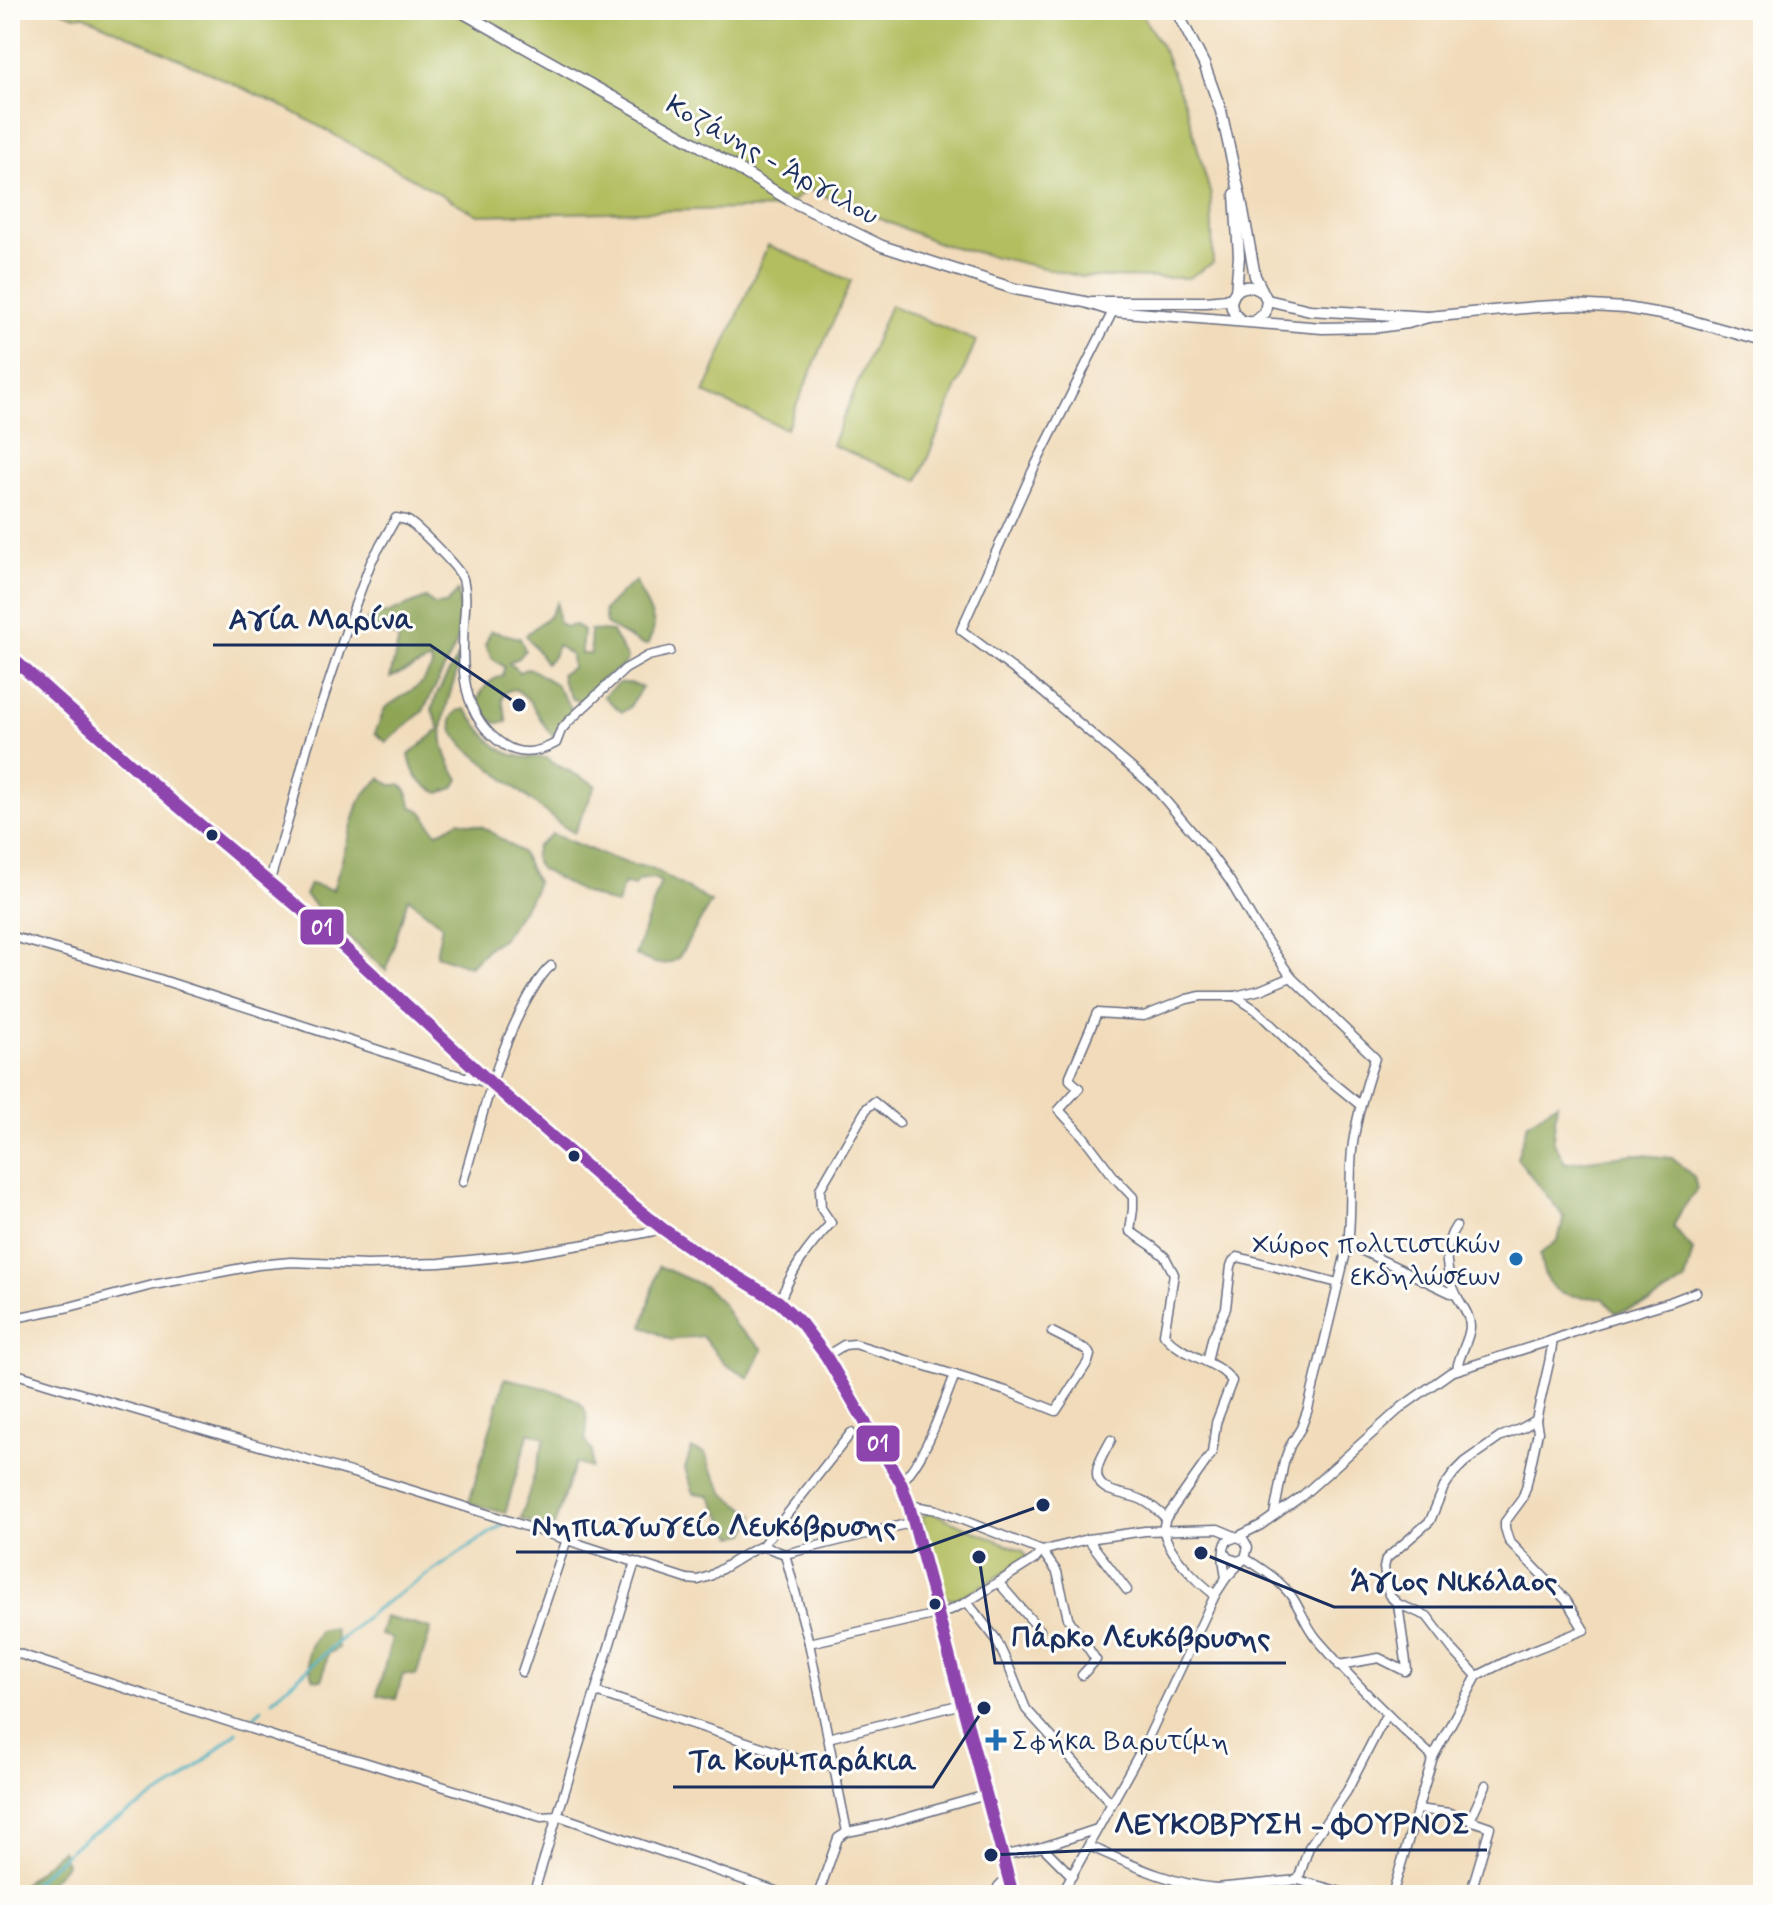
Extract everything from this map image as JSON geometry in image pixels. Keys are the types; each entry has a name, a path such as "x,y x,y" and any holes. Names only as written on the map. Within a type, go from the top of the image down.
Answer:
{"main road":[{"path":"10,656 173,802 340,942 492,1084 605,1183 693,1250 779,1302 801,1323 826,1356 901,1483 1013,1895"}],"street":[{"name":"Κοζάνης - Άργιλου","path":"458,10 700,146 791,201 882,246 1015,289 1085,302 1113,311 1280,326 1360,328 1408,323 1428,317"},
{"path":"1176,10 1212,85 1227,136 1255,276 1267,307 1260,319 1254,322"},
{"path":"1236,180 1239,256 1231,305 1233,313 1242,321"},
{"name":"Κοζάνης - Άργιλου","path":"1085,302 1206,302 1226,300 1249,286 1264,295 1310,310 1428,317 1536,307 1598,306 1656,312 1763,341"},
{"path":"1113,311 1033,470 961,630 1032,683 1154,787 1230,881 1291,977 1375,1058 1360,1105 1352,1148 1348,1244 1308,1409 1284,1462 1274,1515"},
{"path":"269,883 307,748 351,616 371,562 396,518 408,521 456,566 462,577 465,589 463,670 469,701 487,731 512,750 536,752 556,743 569,721 625,669 648,656 670,651"},
{"path":"10,936 141,973 446,1072 492,1084"},
{"path":"463,1182 506,1041 544,971 551,966"},
{"path":"1215,1595 1196,1581 1172,1549 1163,1529 1166,1518 1212,1453 1216,1423 1232,1381 1207,1362 1174,1345 1164,1334 1174,1274 1165,1257 1130,1231 1133,1197 1059,1110 1079,1088 1070,1076 1097,1013 1144,1016 1201,996 1235,996 1291,977"},
{"path":"1235,996 1256,1010 1322,1074 1360,1105"},
{"path":"779,1302 791,1273 831,1223 821,1208 820,1189 867,1108 874,1102 899,1123"},
{"path":"1456,1226 1446,1255 1450,1279 1467,1312 1470,1326 1458,1357 1457,1369"},
{"path":"10,1319 153,1285 258,1265 291,1262 367,1265 440,1263 535,1252 663,1229"},
{"path":"1348,1244 1457,1296"},
{"path":"1207,1362 1212,1339 1226,1308 1231,1266 1238,1257 1338,1283"},
{"path":"1224,1550 1227,1541 1261,1525 1328,1474 1403,1406 1457,1369 1696,1292"},
{"path":"826,1356 844,1345 855,1344 1026,1398 1056,1411 1090,1355 1087,1350 1052,1332"},
{"path":"1392,1895 1433,1757 1477,1676 1584,1630 1566,1600 1506,1535 1505,1522 1526,1488 1553,1340"},
{"path":"10,1372 368,1477 698,1580 762,1546 851,1433"},
{"path":"901,1483 919,1459 955,1375"},
{"path":"1477,1676 1427,1616 1398,1604 1389,1595 1384,1568 1386,1559 1430,1521 1444,1487 1465,1462 1502,1436 1536,1420"},
{"path":"1111,1440 1096,1472 1102,1485 1149,1503 1166,1518"},
{"path":"909,1505 937,1510 1042,1551 1057,1572 1068,1618 1096,1660 1082,1675"},
{"path":"762,1546 785,1554 914,1522"},
{"path":"1061,1895 1148,1738 1215,1595 1246,1554 1261,1525"},
{"path":"809,1643 937,1614 967,1602 1035,1559 1042,1551 1088,1539 1163,1529 1218,1529 1246,1543 1246,1554 1238,1561 1231,1560 1224,1550"},
{"path":"1225,1533 1226,1578"},
{"path":"522,1672 567,1539"},
{"path":"1088,1539 1127,1590"},
{"path":"785,1554 809,1643 847,1832"},
{"path":"1246,1554 1291,1596 1309,1629 1339,1665 1386,1715 1433,1757"},
{"path":"533,1895 635,1562"},
{"path":"998,1582 1040,1630"},
{"path":"967,1602 996,1639 1026,1709 1112,1804"},
{"path":"1339,1665 1379,1658 1401,1670 1407,1669 1398,1604"},
{"path":"10,1651 285,1740 541,1817 559,1816 787,1895"},
{"path":"596,1692 807,1762 834,1766"},
{"path":"828,1738 962,1704"},
{"path":"1298,1880 1309,1847 1347,1791 1386,1715"},
{"path":"1470,1820 1486,1785"},
{"path":"818,1895 838,1838 847,1832 986,1795"},
{"path":"1417,1809 1450,1813 1490,1827 1470,1895"},
{"path":"1002,1856 1043,1847 1098,1829"},
{"path":"1089,1846 1155,1875 1203,1887 1298,1880 1352,1895"},
{"path":"1043,1847 1072,1876"},
{"path":"998,1895 999,1887 1007,1879"}],"green space":[{"path":"59,10 1139,10 1163,49 1187,110 1211,196 1213,263 1188,278 1082,277 941,244 808,189 784,208 478,215 286,108 83,15 75,16"},
{"path":"768,245 851,281 786,429 704,393"},
{"path":"890,305 976,341 918,481 832,445"},
{"path":"636,581 653,620 653,631 647,645 606,624 604,610"},
{"path":"458,591 460,619 455,647 423,711 386,742 375,733 385,708 421,684 432,667 431,660 390,678 399,638 364,623 375,614 389,613 426,598 434,605 446,604"},
{"path":"557,603 558,622 565,627 575,625 583,631 581,654 591,654 590,630 612,632 627,658 625,664 599,681 582,701 572,699 563,683 561,674 572,668 571,655 557,645 553,657 546,663 526,635 550,615"},
{"path":"491,631 520,638 525,650 509,663 519,672 529,668 555,684 571,708 570,716 553,736 531,704 514,689 505,692 502,700 507,722 496,723 484,714 477,702 481,692 503,675 504,667 492,658 485,645"},
{"path":"458,656 442,734 446,755 459,779 454,788 440,793 418,779 409,755 440,729 432,710 437,694"},
{"path":"619,683 642,687 629,708 622,712 603,696"},
{"path":"465,709 503,751 522,757 548,758 596,785 574,833 464,746 453,732 451,719 457,711"},
{"path":"381,778 406,789 412,807 424,814 438,833 459,821 483,827 521,852 536,882 534,892 503,938 470,966 436,955 442,925 408,898 386,971 305,895 310,884 333,890 359,802"},
{"path":"552,834 611,858 650,867 711,902 679,957 663,964 635,955 661,882 653,878 639,880 635,886 623,884 617,905 582,892 539,868 534,857 537,846"},
{"path":"1557,1103 1553,1140 1565,1163 1634,1154 1672,1158 1694,1177 1697,1189 1673,1227 1693,1250 1685,1281 1650,1303 1616,1313 1603,1298 1568,1295 1546,1279 1540,1254 1558,1240 1564,1217 1517,1158 1527,1124"},
{"path":"659,1266 706,1287 723,1304 735,1325 763,1349 749,1378 725,1364 702,1336 671,1340 643,1326"},
{"path":"505,1378 571,1397 586,1412 585,1441 592,1451 591,1468 575,1463 553,1529 521,1519 545,1438 529,1432 505,1513 469,1503"},
{"path":"691,1449 705,1453 725,1494 755,1515 746,1534 734,1536 709,1495 694,1493 685,1469"},
{"path":"930,1512 1023,1551 1026,1560 966,1594 947,1598 940,1593 922,1517"},
{"path":"385,1617 431,1629 416,1676 403,1674 396,1699 377,1695 392,1638 380,1635"},
{"path":"334,1628 338,1648 328,1654 322,1680 314,1679 307,1659 309,1650 319,1631"},
{"path":"62,1850 66,1864 39,1895 10,1895"}],"waterway":[{"path":"272,1700 373,1611 505,1523"},
{"path":"247,1723 262,1709"},
{"path":"19,1895 83,1839 179,1783 237,1732"}],"transit line":[{"name":"01","path":"10,656 173,802 322,927 605,1183 693,1250 779,1302 801,1323 826,1356 901,1483 1013,1895"}],"place":[{"name":"Αγία Μαρίνα","path":"519,705"},
{"name":"Χώρος πολιτιστικών εκδηλώσεων","path":"1516,1259"},
{"name":"Νηπιαγωγείο Λευκόβρυσης","path":"1043,1505"},
{"name":"Άγιος Νικόλαος","path":"1201,1553"},
{"name":"Πάρκο Λευκόβρυσης","path":"979,1557"},
{"name":"Τα Κουμπαράκια","path":"984,1708"},
{"name":"Σφήκα Βαρυτίμη","path":"996,1740"},
{"name":"ΛΕΥΚΟΒΡΥΣΗ - ΦΟΥΡΝΟΣ","path":"991,1855"}]}
